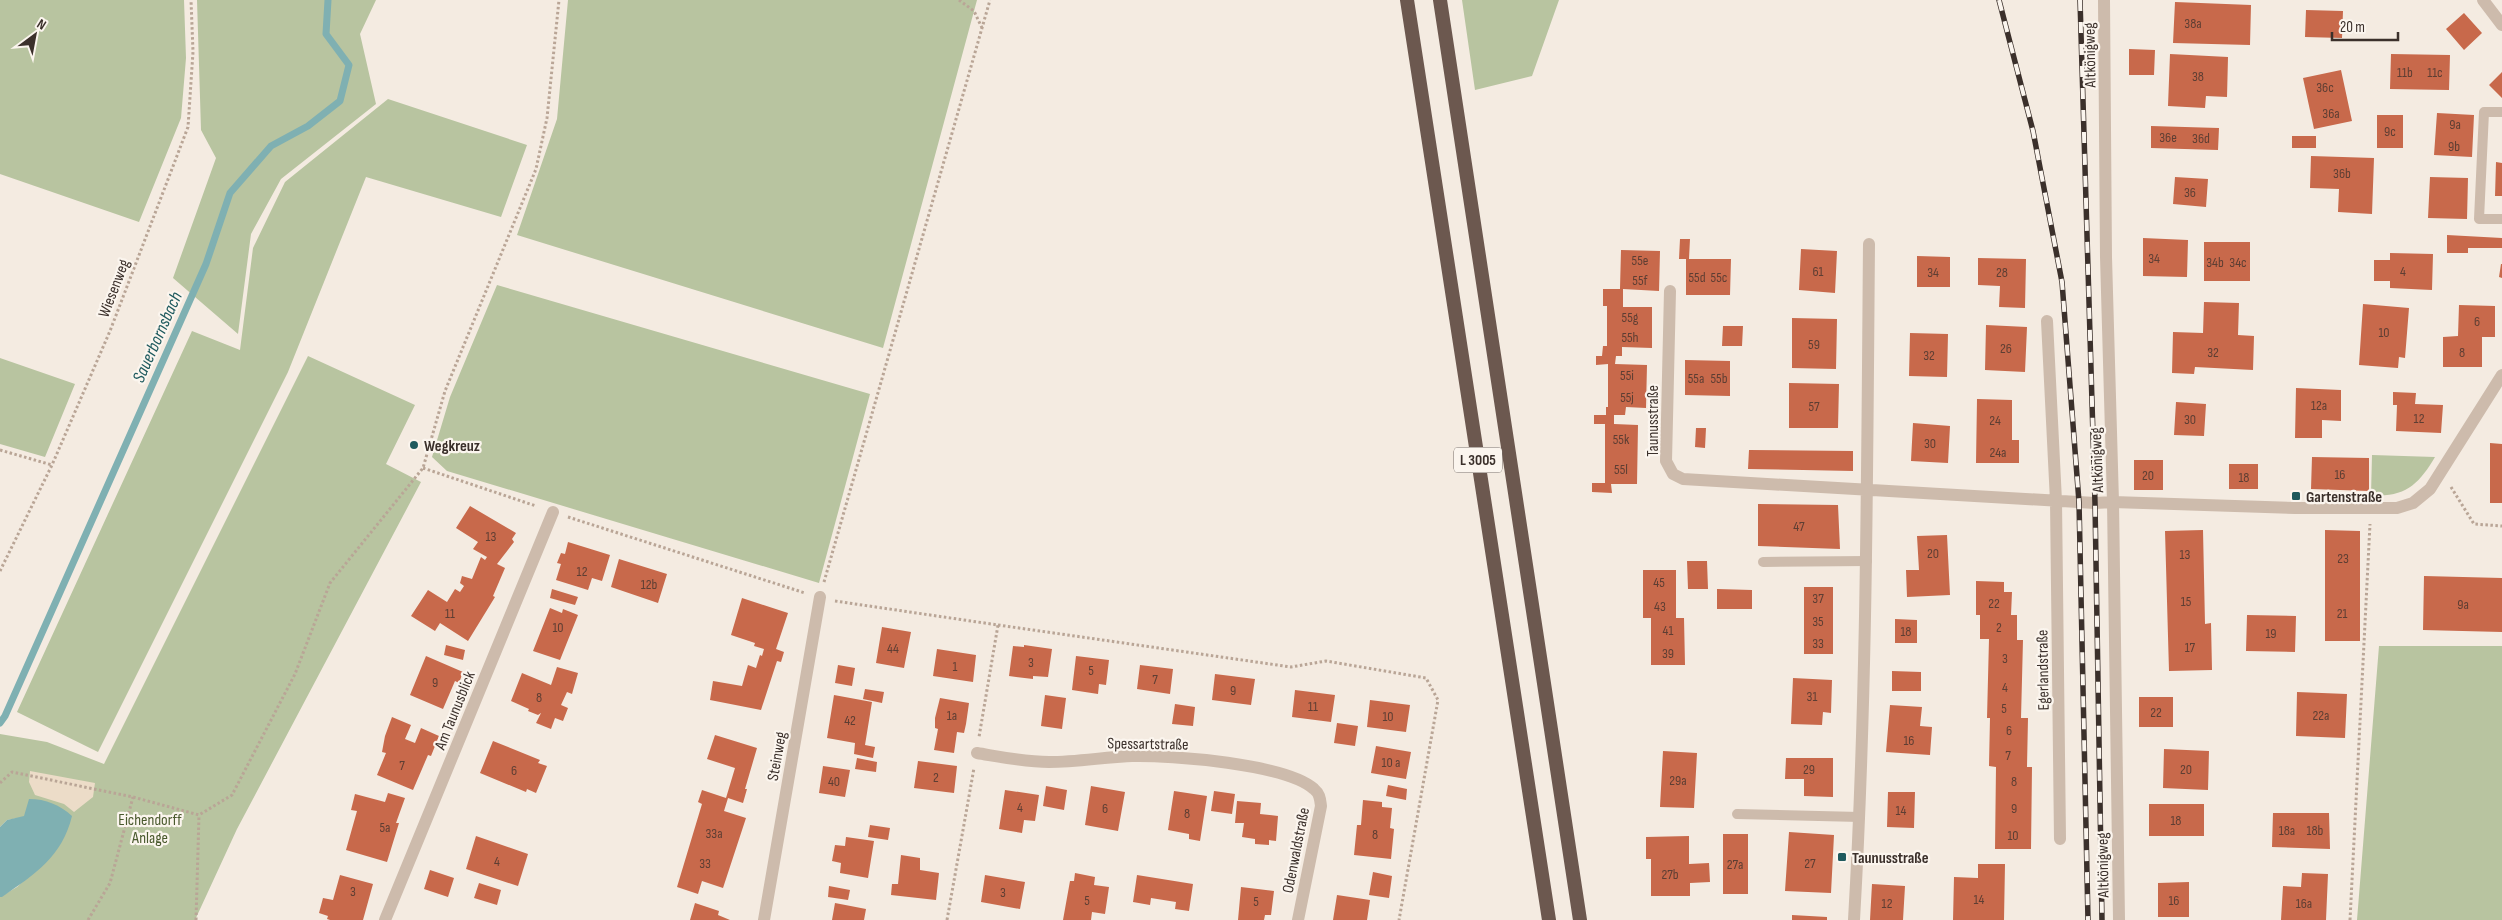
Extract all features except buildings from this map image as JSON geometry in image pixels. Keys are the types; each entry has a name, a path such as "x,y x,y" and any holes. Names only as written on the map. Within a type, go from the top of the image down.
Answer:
{"highway":[{"name":"L 3005","path":"1407,0 1549,920"},
{"name":"L 3005","path":"1440,0 1580,920"}],"street":[{"name":"Altkönigweg","path":"2104,0 2106,257 2113,502 2119,920"},
{"path":"2483,0 2502,25"},
{"path":"1854,920 1860,817 1867,561 1869,244"},
{"name":"Taunusstraße","path":"1670,291 1666,461 1673,474 1682,479 2056,501 2113,502"},
{"path":"2047,321 2056,501"},
{"path":"2113,502 2371,509 2397,508 2413,503 2430,489 2502,375"},
{"name":"Egerlandstraße","path":"2056,501 2060,839"},
{"name":"Am Taunusblick","path":"385,920 553,512"},
{"name":"Steinweg","path":"764,920 820,597"},
{"name":"Spessartstraße","path":"977,753 1050,762 1134,756 1186,758 1250,766 1297,778 1314,789"},
{"name":"Odenwaldstraße","path":"1298,920 1321,806 1319,795 1314,789"}],"lane":[{"path":"2502,112 2484,112 2479,219 2502,219"},
{"path":"1763,562 1867,561"},
{"path":"1737,814 1860,817"}],"path":[{"name":"Wiesenweg","path":"0,571 52,465 110,331 188,127 193,52 191,0"},
{"path":"0,783 12,772 133,797 199,815 232,795 295,674 330,582 423,468 445,391 536,169 547,118 559,0"},
{"path":"959,0 974,11 983,30"},
{"path":"820,597 990,0"},
{"path":"0,450 52,465"},
{"path":"423,468 553,512 840,602 1290,667 1326,661 1426,678 1438,700 1399,920"},
{"path":"2442,471 2474,524 2502,526"},
{"path":"2350,920 2371,509"},
{"path":"946,920 977,753 998,625"},
{"path":"88,920 110,883 133,797"},
{"path":"196,920 199,815"}],"green space":[{"path":"0,0 184,0 186,58 181,118 139,222 0,174"},
{"path":"197,0 376,0 360,34 376,104 281,179 251,234 238,334 173,278 216,158 201,130"},
{"path":"568,0 977,0 883,348 517,235 557,119"},
{"path":"1462,0 1559,0 1532,76 1475,90"},
{"path":"388,99 527,145 501,217 366,177 288,372 98,752 17,712 192,331 240,350 253,248 285,182"},
{"path":"497,285 870,394 819,583 447,471 432,457 450,397"},
{"name":"Eichendorff Anlage","path":"308,356 415,405 386,464 421,482 237,829 195,920 0,920 0,897 17,887 30,875 24,817 7,820 0,827 0,734 47,742 104,764"},
{"path":"0,358 75,384 45,457 0,444"},
{"path":"2372,455 2435,457 2423,475 2410,487 2393,494 2371,495"},
{"path":"2379,646 2502,646 2502,920 2357,920"}],"shaded area":[{"path":"30,771 95,783 93,797 74,812 64,804 35,795 29,782"}],"water":[{"path":"29,799 52,803 72,816 61,843 46,863 0,897 0,827 7,820 24,816"}],"waterway":[{"name":"Sauerbornsbach","path":"0,723 5,716 206,264 230,193 271,146 308,126 340,101 349,65 326,34 328,0"}],"railway":[{"path":"1999,0 2033,131 2062,282 2079,502 2088,920"},
{"path":"2080,0 2095,503 2102,920"}],"place":[{"name":"Wegkreuz","path":"414,445"},
{"name":"Gartenstraße","path":"2296,496"},
{"name":"Taunusstraße","path":"1842,857"}]}
